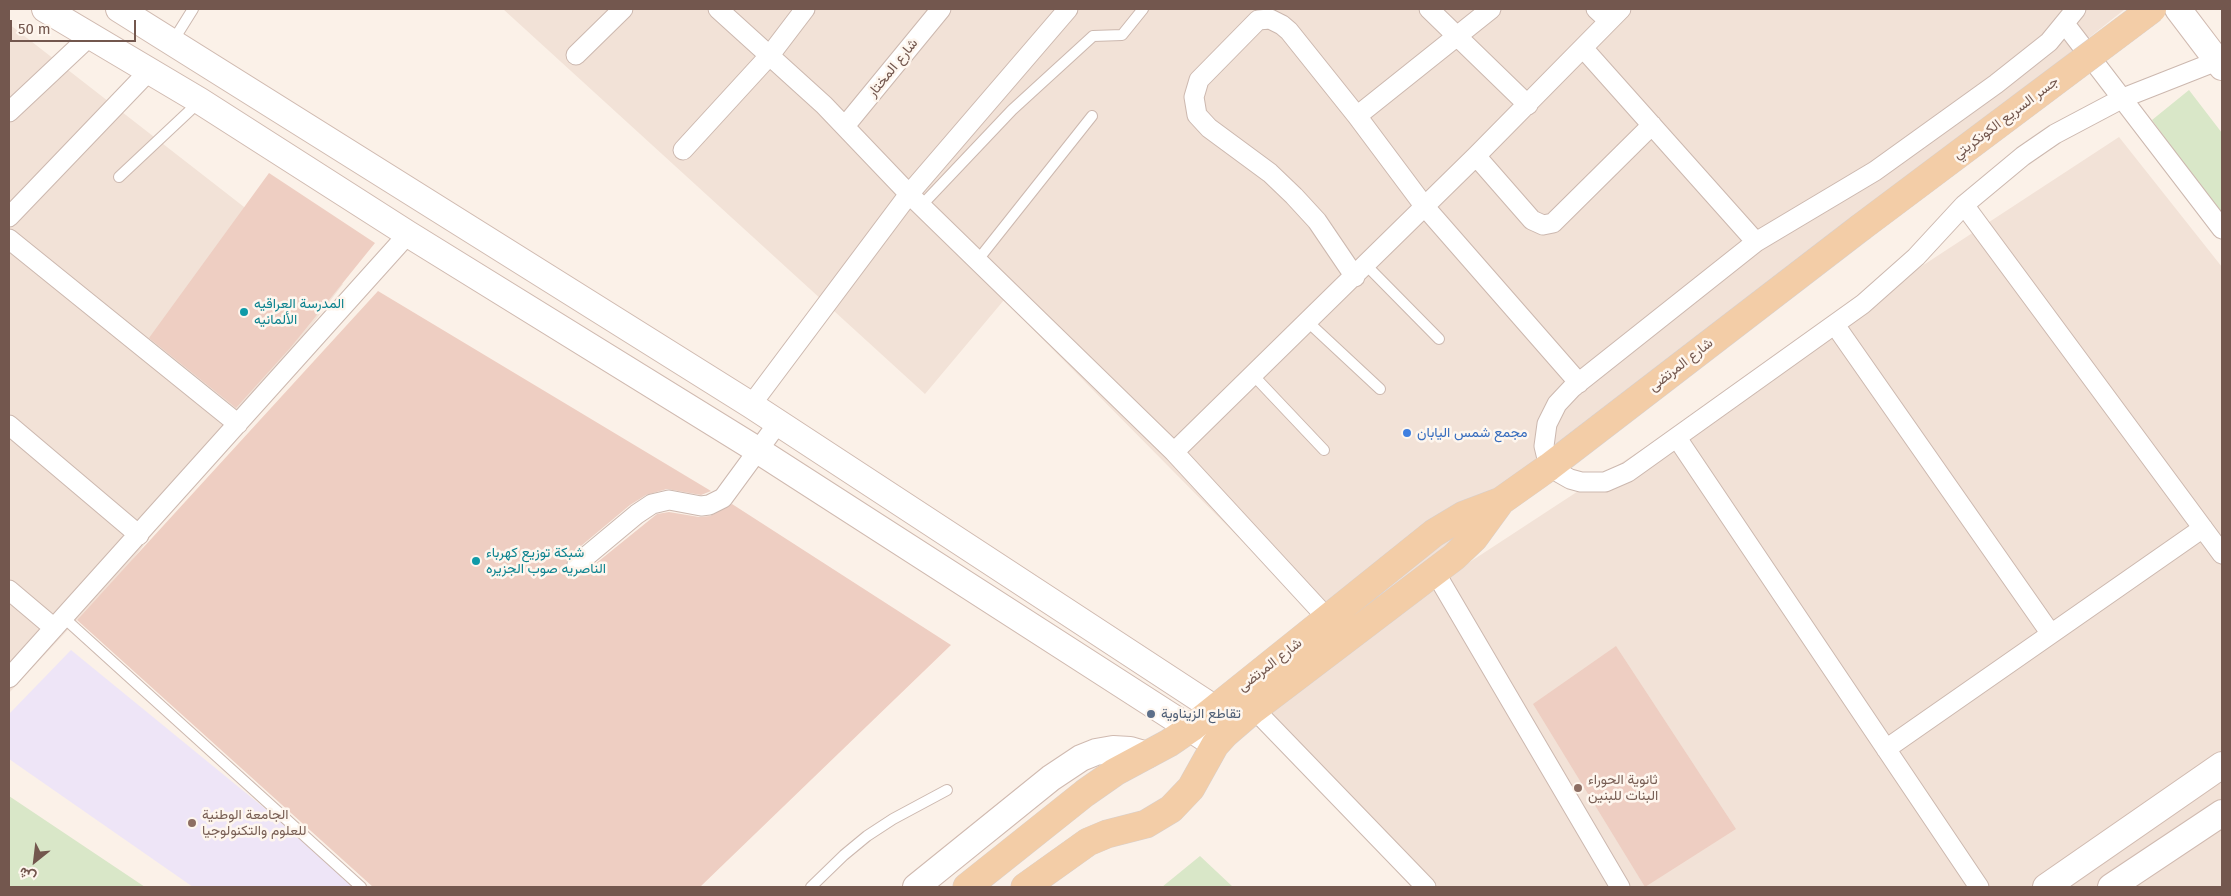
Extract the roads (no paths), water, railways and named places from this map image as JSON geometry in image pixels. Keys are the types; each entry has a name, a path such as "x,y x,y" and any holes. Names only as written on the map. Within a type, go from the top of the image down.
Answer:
{"main road":[{"name":"جسر السريع الكونكريتي","path":"1860,228 2152,9"},
{"name":"شارع المرتضى","path":"967,887 1115,772 1191,728 1448,523 1501,501 1549,467 1860,228"},
{"name":"شارع المرتضى","path":"1025,887 1088,842 1107,834 1146,824 1171,809 1191,788 1215,744 1246,716 1435,572 1469,543 1501,501"}],"street":[{"path":"45,9 200,101 408,234 759,450 1215,744"},
{"path":"119,9 173,41 751,405 1214,709 1246,716 1426,887"},
{"path":"576,55 623,9"},
{"path":"718,9 845,126 915,200 1174,452 1328,619"},
{"path":"683,150 770,55 805,9"},
{"name":"شارع المختار","path":"845,126 941,9"},
{"path":"751,405 1068,9"},
{"path":"1429,9 1528,105"},
{"path":"1357,116 1491,9"},
{"path":"2076,9 2065,24 2040,50 1996,84 1906,150 1756,242 1580,383 1558,404 1547,424 1544,446 1549,467 1570,480 1594,483 1606,482 1628,472 1835,325 1890,281 1940,232 1964,205 2000,174 2047,139 2088,115 2123,98 2221,62 2178,9"},
{"path":"1174,452 1254,376 1528,105 1584,48 1609,13"},
{"path":"1360,271 1294,196 1250,157 1202,122 1197,115 1194,97 1199,80 1252,23 1258,20 1270,19 1282,25 1289,32 1357,116 1425,207 1580,383"},
{"path":"2065,24 2222,228"},
{"path":"9,112 90,36"},
{"path":"1584,48 1756,242"},
{"path":"9,217 149,71"},
{"path":"1476,156 1532,220 1543,225 1553,223 1652,125"},
{"path":"1964,205 2222,554"},
{"path":"9,678 408,234"},
{"path":"9,239 238,424"},
{"path":"1835,325 2051,634"},
{"path":"577,564 636,514 652,504 669,500 702,506 710,505 723,498 778,423"},
{"path":"9,425 139,535"},
{"path":"1677,438 1979,887"},
{"path":"1886,749 2203,528"},
{"path":"1435,572 1620,887"},
{"path":"9,590 59,623"},
{"path":"916,887 1050,778 1081,758 1096,752 1113,749 1130,750 1146,755"},
{"path":"2060,883 2222,764"},
{"path":"2111,887 2222,813"}],"lane":[{"path":"173,41 193,9"},
{"path":"915,200 1093,36 1122,35 1143,9"},
{"path":"119,177 200,101"},
{"path":"977,261 1092,116"},
{"path":"1360,271 1439,339"},
{"path":"1308,322 1380,389"},
{"path":"1254,376 1324,450"},
{"path":"59,623 360,887"},
{"path":"811,887 868,836 900,815 947,790"}],"place":[{"name":"المدرسة العراقيه الألمانيه","path":"244,312"},
{"name":"مجمع شمس اليابان","path":"1407,433"},
{"name":"شبكة توزيع كهرباء الناصريه صوب الجزيره","path":"476,561"},
{"name":"تقاطع الزيناوية","path":"1151,714"},
{"name":"ثانوية الحوراء البنات للبنين","path":"1578,788"},
{"name":"الجامعة الوطنية للعلوم والتكنولوجيا","path":"192,823"}]}
